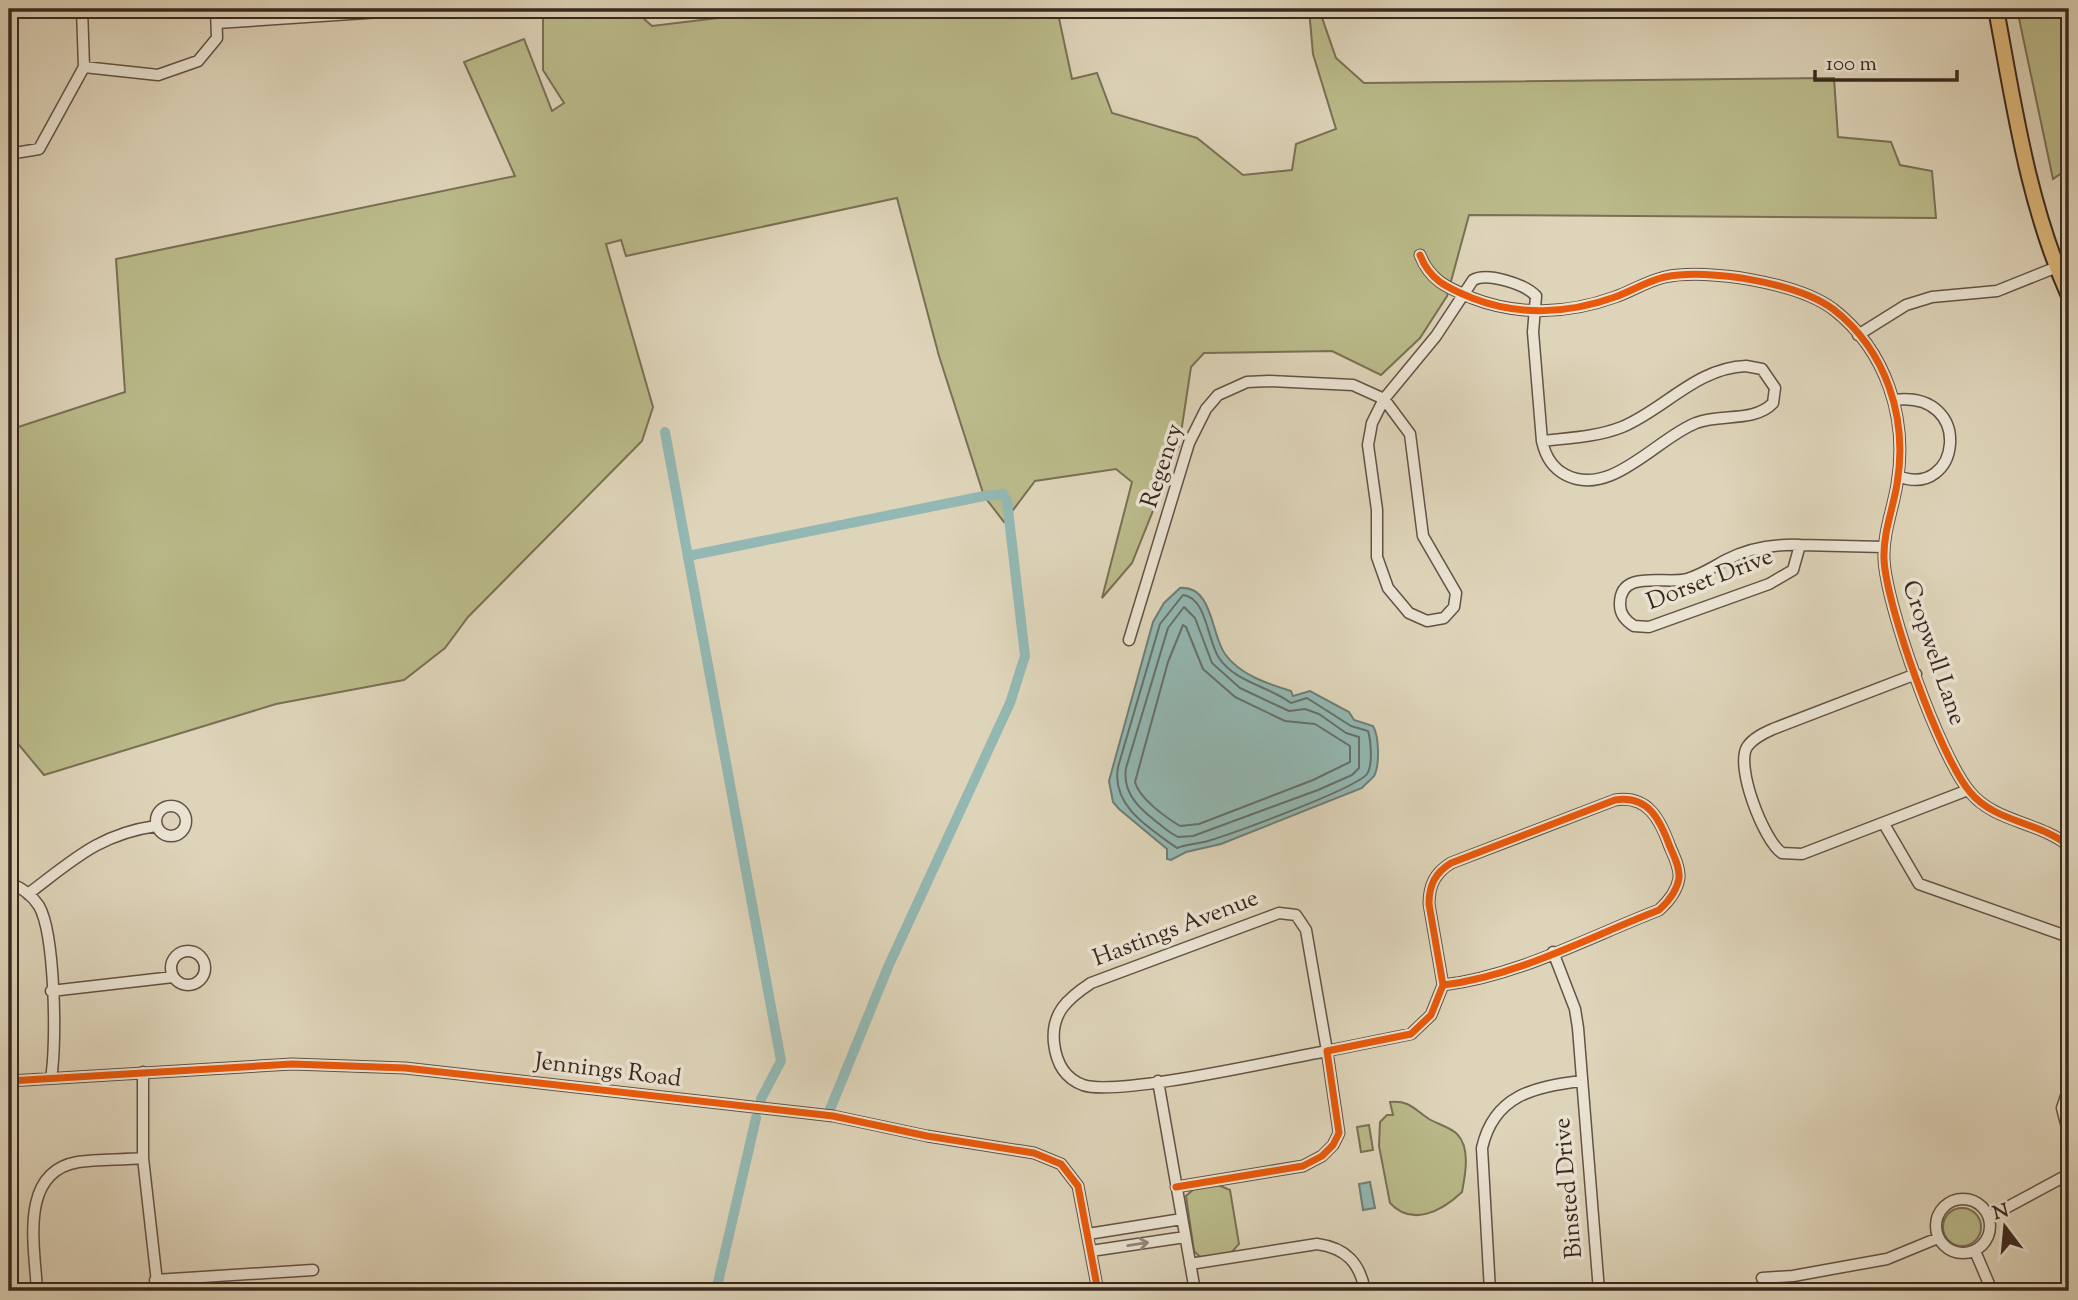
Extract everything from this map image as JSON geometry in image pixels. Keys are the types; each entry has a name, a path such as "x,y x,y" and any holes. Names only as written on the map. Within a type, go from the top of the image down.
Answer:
{"main road":[{"path":"1996,9 2024,155 2057,267 2069,296"}],"street":[{"path":"9,154 39,149 85,67 82,9"},
{"path":"85,67 158,75 198,61 217,38 216,9"},
{"path":"217,23 426,9"},
{"name":"Cropwell Lane","path":"1420,255 1436,280 1462,295 1494,308 1536,311 1567,309 1600,302 1668,276 1734,278 1788,288 1815,297 1839,314 1882,369 1894,400 1900,433 1898,476 1884,547 1891,602 1949,758 1968,790 1994,811 2049,833 2069,846"},
{"path":"1858,335 1906,305 1932,297 1997,291 2057,267"},
{"path":"1384,399 1410,434 1423,536 1455,593 1454,607 1444,618 1427,621 1409,613 1388,588 1377,557 1377,510 1368,445 1372,423 1384,399 1436,336 1462,295 1478,277 1493,279 1532,292 1535,296 1533,332 1542,441 1547,456 1560,472 1578,479 1598,480 1695,423 1767,409 1776,396 1775,388 1762,369 1746,366 1728,368 1700,378 1623,427 1602,433 1542,441"},
{"name":"Regency","path":"1129,640 1189,443 1206,409 1218,395 1248,382 1269,381 1353,385 1384,399"},
{"path":"1894,400 1913,398 1935,407 1945,419 1950,441 1945,463 1935,474 1917,481 1898,476"},
{"name":"Dorset Drive","path":"1800,545 1793,570 1769,584 1649,627 1634,626 1623,617 1619,601 1626,587 1633,583 1649,579 1679,581 1743,552 1772,545 1800,545 1884,547"},
{"path":"1916,674 1773,729 1752,741 1744,755 1744,771 1767,836 1782,853 1802,855 1968,790"},
{"path":"1176,1187 1303,1166 1322,1156 1333,1146 1339,1133 1340,1119 1327,1051 1411,1034 1431,1016 1443,985 1429,904 1429,892 1440,870 1451,863 1615,800 1627,799 1645,804 1656,814 1679,870 1679,879 1669,901 1660,910 1475,982 1443,985"},
{"path":"1884,824 1919,884 2069,937"},
{"path":"28,894 93,845 119,833 156,826"},
{"path":"9,883 28,894 39,906 45,924 56,1052 51,1078"},
{"name":"Hastings Avenue","path":"1279,913 1296,915 1306,930 1327,1051 1158,1081 1096,1088 1080,1084 1066,1074 1055,1052 1053,1035 1062,1006 1091,984 1279,913"},
{"name":"Binsted Drive","path":"1553,952 1575,1009 1599,1291"},
{"path":"51,991 173,977"},
{"name":"Jennings Road","path":"9,1081 304,1063 422,1069 833,1116 1048,1157 1061,1164 1078,1186 1098,1291"},
{"path":"143,1072 142,1158 158,1291"},
{"path":"1158,1081 1195,1291"},
{"name":"Binsted Drive","path":"1490,1291 1482,1148 1485,1132 1508,1102 1540,1086 1581,1081"},
{"path":"2069,1087 2062,1108 2069,1135"},
{"path":"37,1291 34,1204 46,1179 76,1163 142,1158"},
{"path":"1989,1217 2069,1174"},
{"path":"1972,1200 1982,1207 1989,1217 1988,1236 1975,1251 1954,1251 1938,1238 1937,1218 1950,1202 1972,1200"},
{"path":"1088,1234 1182,1219"},
{"path":"1091,1251 1185,1237"},
{"path":"1762,1278 1793,1276 1887,1259 1938,1238"},
{"path":"1190,1264 1317,1244 1331,1246 1345,1252 1355,1262 1365,1291"},
{"path":"1975,1251 1992,1291"},
{"path":"155,1280 313,1270"}],"green space":[{"path":"564,9 633,9 652,26 792,9 1057,9 1072,79 1097,73 1112,113 1197,138 1243,175 1292,170 1296,144 1336,129 1313,54 1309,9 1319,9 1336,58 1364,83 1834,78 1838,137 1891,142 1900,165 1932,171 1936,218 1469,215 1447,296 1420,338 1381,375 1332,351 1204,353 1191,367 1179,446 1132,563 1102,598 1132,482 1116,469 1035,481 1004,522 984,496 939,356 897,198 626,256 621,240 606,244 653,407 642,441 468,617 445,648 404,680 276,704 44,775 9,733 9,430 125,392 116,259 515,176 464,62 524,39 552,111 564,103 543,70 543,14"},
{"path":"2017,9 2069,9 2069,168 2053,179"},
{"path":"1390,1102 1402,1102 1411,1106 1454,1132 1464,1147 1466,1162 1462,1192 1427,1214 1408,1214 1390,1203 1379,1146 1380,1122 1387,1115 1393,1115"},
{"path":"1369,1125 1373,1150 1361,1152 1357,1127"},
{"path":"1218,1185 1230,1190 1239,1244 1231,1253 1200,1257 1194,1251 1186,1196 1194,1189"},
{"path":"1962,1208 1975,1214 1981,1227 1975,1240 1962,1246 1949,1240 1943,1227 1949,1214"}],"water":[{"path":"1180,588 1191,589 1199,594 1210,613 1220,646 1238,668 1264,682 1291,691 1293,696 1310,691 1349,712 1354,720 1373,726 1377,736 1378,758 1374,776 1362,788 1221,844 1186,852 1171,860 1167,859 1167,849 1113,802 1109,781 1153,622 1164,603"},
{"path":"1370,1182 1375,1208 1363,1210 1359,1184"}],"waterway":[{"path":"665,432 781,1061 761,1099"},
{"path":"688,556 984,496 1003,494 1007,501 1025,656 1010,703 888,967 829,1112"},
{"path":"716,1291 756,1118"}],"cycle path":[{"path":"1420,255 1429,271 1448,287 1472,298 1507,308 1561,310 1597,303 1665,277 1728,276 1798,292 1833,309 1852,326 1880,366 1896,411 1900,460 1884,559 1887,581 1904,644 1930,715 1958,774 1980,802 2069,846"},
{"path":"1176,1187 1303,1166 1322,1156 1333,1145 1339,1133 1327,1051 1411,1034 1431,1015 1443,985 1499,973 1526,964 1659,910 1674,891 1679,874 1666,837 1651,811 1636,801 1615,800 1445,867 1434,880 1429,904 1443,985"},
{"path":"9,1081 292,1064 405,1068 833,1116 927,1136 1034,1153 1061,1164 1078,1186 1098,1291"}]}
